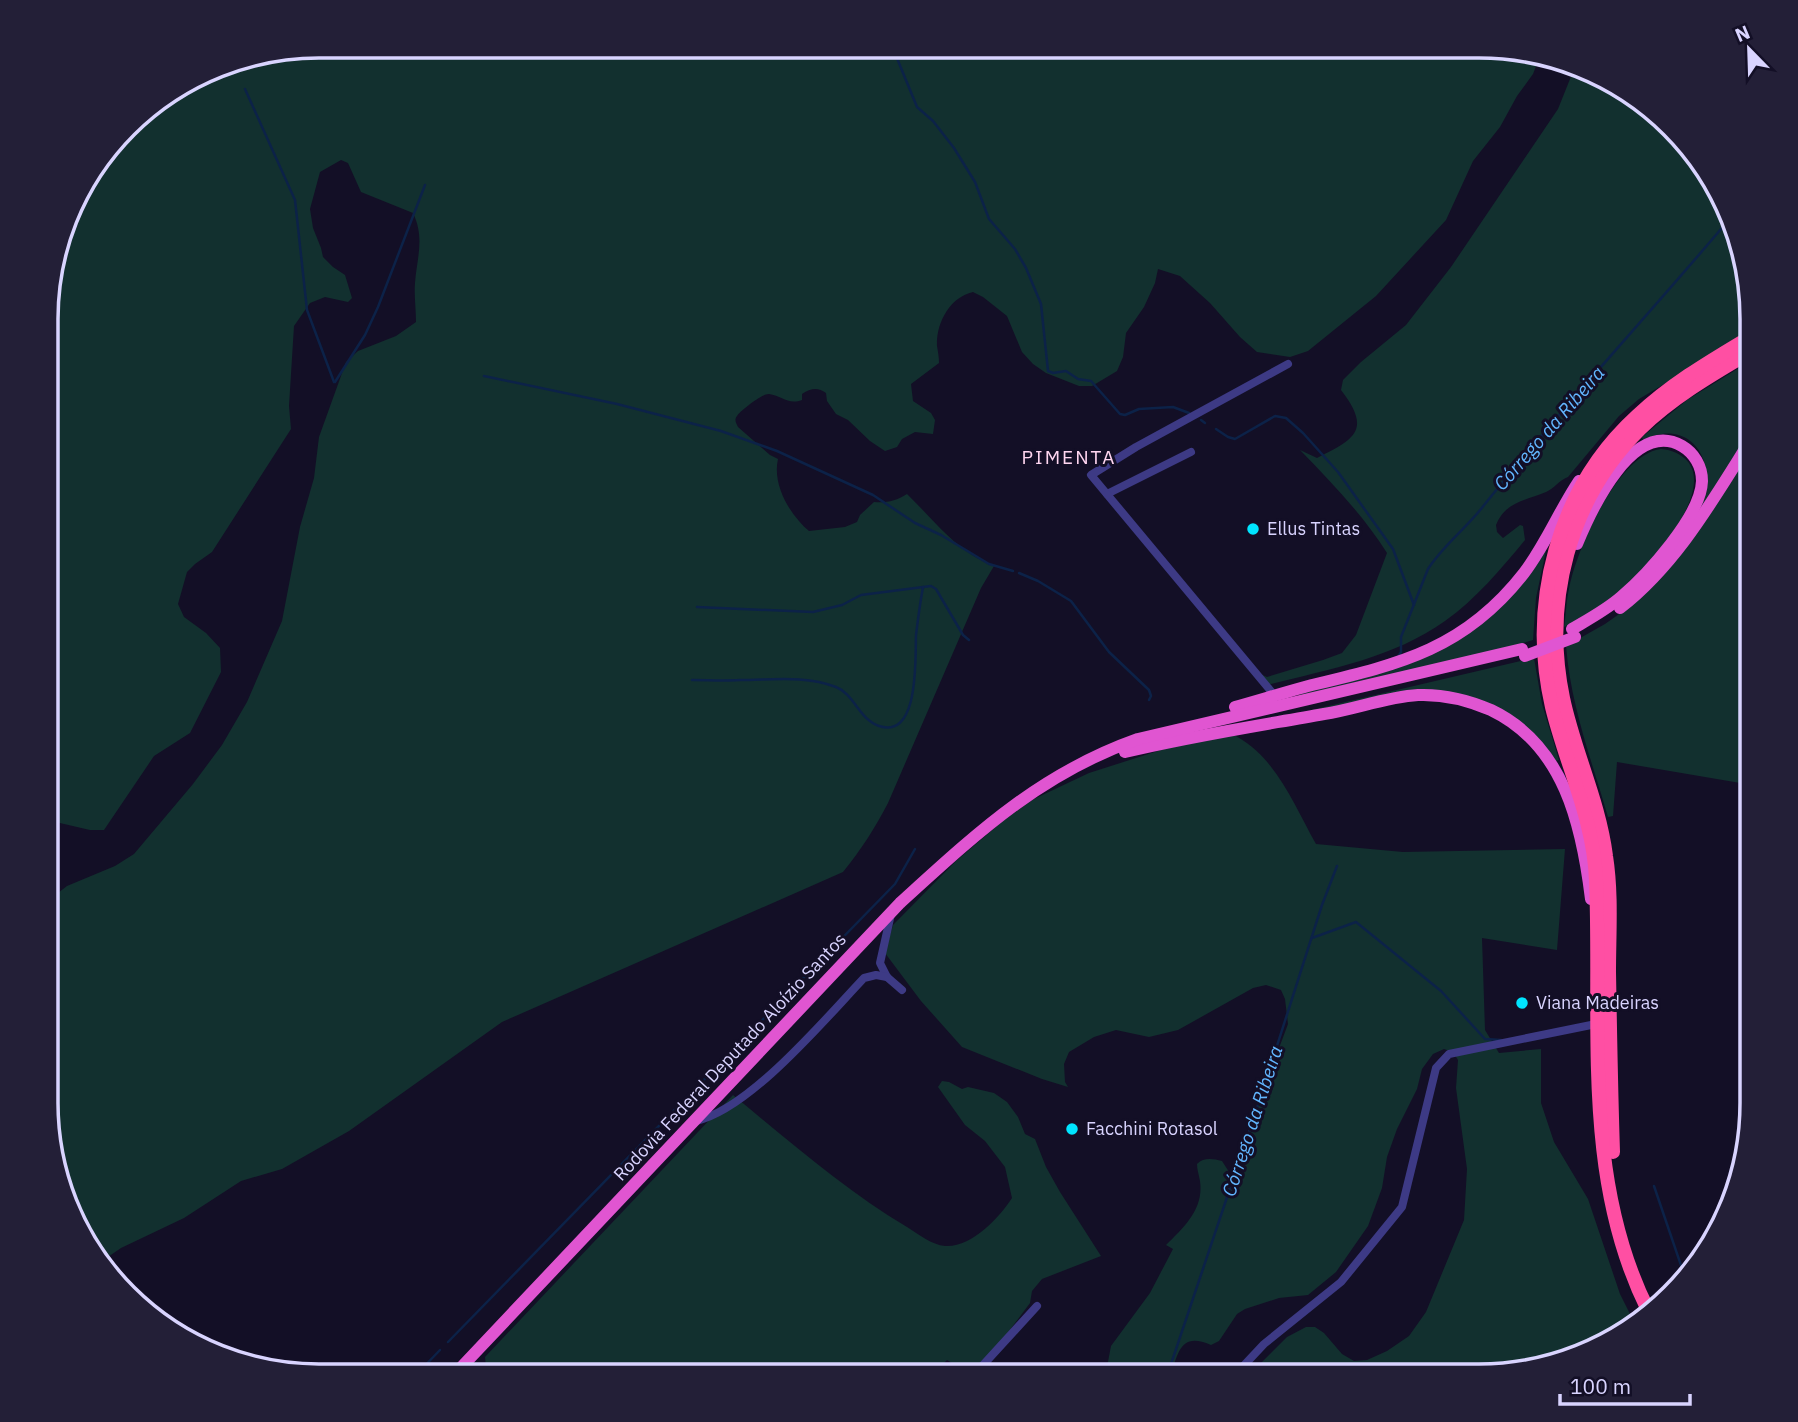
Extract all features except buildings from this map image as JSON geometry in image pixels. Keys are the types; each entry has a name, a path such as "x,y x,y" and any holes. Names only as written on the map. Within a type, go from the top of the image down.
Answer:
{"highway":[{"path":"1050,781 1086,760 1152,731 1401,662 1434,648 1466,628 1496,604 1522,576 1550,534 1578,482 1638,414 1670,388 1740,344"},
{"path":"1653,1297 1630,1240 1615,1175 1607,861 1597,809 1563,701 1556,650 1557,609 1564,566 1577,523 1613,460 1632,437 1662,410 1692,387 1740,358"},
{"path":"1557,609 1568,567 1589,518 1616,472 1640,448 1652,442 1678,444 1690,451 1701,469 1702,484 1698,497 1675,538 1643,575 1574,633"},
{"path":"1608,446 1578,491 1563,526 1550,571 1544,624 1545,669 1552,704 1592,845 1596,880 1596,1024 1605,1175 1619,1240 1645,1304"},
{"path":"1050,781 1125,752 1524,652 1574,633 1625,604 1662,569 1687,538 1740,456"},
{"path":"1086,760 1163,732 1524,652"},
{"path":"1125,752 1202,735 1342,711 1406,696 1434,695 1455,698 1498,714 1527,734 1543,751 1569,799 1580,833 1586,865 1597,981"},
{"name":"Rodovia Federal Deputado Aloízio Santos","path":"464,1364 892,911 974,835 1016,802 1050,781"}],"street":[{"path":"1275,695 1091,475 1136,447 1288,364"},
{"path":"1107,494 1191,452"},
{"path":"892,911 880,963 887,977 902,990"},
{"path":"693,1121 705,1119 726,1108 764,1081 864,978 876,975 887,977"},
{"path":"1245,1364 1264,1344 1342,1282 1402,1206 1436,1068 1449,1054 1596,1024"},
{"path":"984,1364 1037,1306"}],"green space":[{"path":"302,58 1496,58 1537,65 1500,127 1473,161 1446,220 1376,296 1308,351 1290,357 1257,352 1180,276 1158,269 1144,307 1126,333 1123,357 1117,371 1092,386 1079,386 1046,373 1033,364 1022,352 1007,316 973,292 951,305 942,320 937,337 939,363 911,384 913,401 931,413 935,420 933,434 915,432 902,439 897,447 885,451 848,420 836,414 827,401 826,393 817,389 805,392 802,394 802,400 797,401 766,394 747,407 736,417 737,426 778,459 778,479 784,499 795,517 809,531 845,527 857,522 860,515 874,502 891,501 907,494 957,544 994,566 981,588 888,803 850,864 843,872 502,1022 349,1131 282,1169 241,1181 184,1218 108,1257 93,1234 78,1203 67,1171 60,1137 58,893 67,886 115,866 134,854 222,745 247,702 282,621 300,527 314,478 319,437 346,362 358,351 396,336 416,322 415,288 419,231 413,213 361,192 348,163 341,160 320,172 310,209 323,257 345,275 352,298 348,302 325,297 310,303 294,326 289,406 291,429 212,552 187,572 178,604 184,617 206,633 220,648 221,672 190,733 154,756 104,830 90,830 58,823 60,285 67,251 78,219 93,188 112,160 134,134 160,112 203,85 251,67"},
{"path":"1572,75 1579,78 1610,93 1638,112 1664,134 1686,160 1713,203 1731,251 1740,302 1740,339 1639,399 1619,416 1568,477 1549,491 1517,503 1505,511 1496,525 1497,532 1503,538 1520,525 1523,526 1525,540 1478,593 1445,621 1425,634 1380,654 1263,686 1256,672 1267,677 1342,653 1356,635 1387,553 1357,512 1300,450 1317,458 1341,445 1355,432 1356,415 1341,390 1343,380 1406,325 1451,267 1558,109"},
{"path":"1740,367 1740,449 1701,508 1707,475 1698,448 1688,439 1675,434 1660,434 1643,440 1642,437 1687,400"},
{"path":"1661,449 1676,453 1689,463 1694,477 1686,511 1663,546 1627,586 1597,609 1564,627 1573,572 1602,506 1629,467 1645,455"},
{"path":"1740,460 1740,783 1617,762 1613,816 1608,817 1577,711 1566,646 1632,605"},
{"path":"1547,546 1536,598 1533,640 1300,697 1299,693 1448,644"},
{"path":"1534,658 1542,704 1559,760 1555,761 1547,751 1465,696 1307,711"},
{"path":"1230,733 1246,742 1259,753 1281,781 1316,844 1403,852 1565,849 1557,950 1482,938 1485,1030 1499,1053 1541,1049 1541,1103 1554,1142 1588,1199 1620,1294 1631,1315 1579,1344 1547,1355 1513,1362 1260,1364 1287,1337 1306,1327 1315,1327 1324,1333 1342,1354 1354,1361 1367,1360 1387,1351 1409,1336 1426,1312 1464,1220 1467,1169 1456,1088 1458,1060 1453,1052 1444,1049 1433,1054 1422,1069 1417,1089 1397,1129 1387,1157 1382,1188 1368,1226 1336,1272 1308,1295 1279,1298 1245,1309 1237,1314 1219,1341 1211,1345 1193,1341 1187,1343 1179,1352 1174,1364 1108,1364 1111,1346 1150,1293 1173,1249 1166,1245 1196,1209 1200,1191 1197,1164 1206,1159 1222,1161 1231,1175 1246,1148 1248,1131 1288,1024 1285,999 1281,990 1266,985 1253,988 1178,1030 1149,1037 1116,1030 1094,1037 1069,1052 1064,1064 1068,1087 962,1047 921,1001 885,953 893,925 956,861 1004,820 1034,799 1089,773 1161,750"},
{"path":"942,1081 949,1082 962,1089 968,1087 994,1093 1007,1102 1018,1117 1025,1134 1035,1139 1060,1192 1101,1256 1042,1279 1032,1291 1030,1303 985,1364 954,1364 947,1360 943,1364 486,1364 485,1357 733,1095 839,1181 925,1239 945,1246 965,1242 974,1237 1000,1214 1012,1198 1005,1167 985,1141 965,1125 938,1087"}],"waterway":[{"path":"897,58 917,107 933,121 954,148 975,182 989,219 1015,249 1026,268 1041,304 1048,371 1066,371 1078,379 1091,381 1120,414 1125,415 1139,409 1173,407 1189,413"},
{"path":"245,89 295,200 307,310 334,382"},
{"path":"335,382 365,335 378,307 425,185"},
{"name":"Córrego da Ribeira","path":"1398,657 1401,652 1401,637 1428,569 1434,561 1723,227"},
{"path":"484,376 617,404 721,431 777,451 873,495 915,523 941,535 989,564 1013,571"},
{"path":"1216,429 1235,439 1275,416 1286,418 1303,433 1338,472 1393,549 1414,605"},
{"path":"1201,420 1205,423"},
{"path":"1019,573 1071,601 1109,652 1149,690 1149,700"},
{"path":"697,607 813,612 842,605 861,595 931,586 936,589 963,635 969,640"},
{"path":"692,680 788,679 824,683 842,690 872,723 892,727 902,721 912,694 923,587"},
{"path":"448,1342 895,884 915,849"},
{"name":"Córrego da Ribeira","path":"1171,1364 1337,866"},
{"path":"1312,938 1356,922 1441,991 1485,1039 1501,1040"},
{"path":"1654,1186 1682,1267"},
{"path":"427,1364 440,1350"}],"place":[{"name":"Ellus Tintas","path":"1253,529"},
{"name":"Viana Madeiras","path":"1522,1003"},
{"name":"Facchini Rotasol","path":"1072,1129"}],"district":[{"name":"PIMENTA","path":"1069,457"}]}
